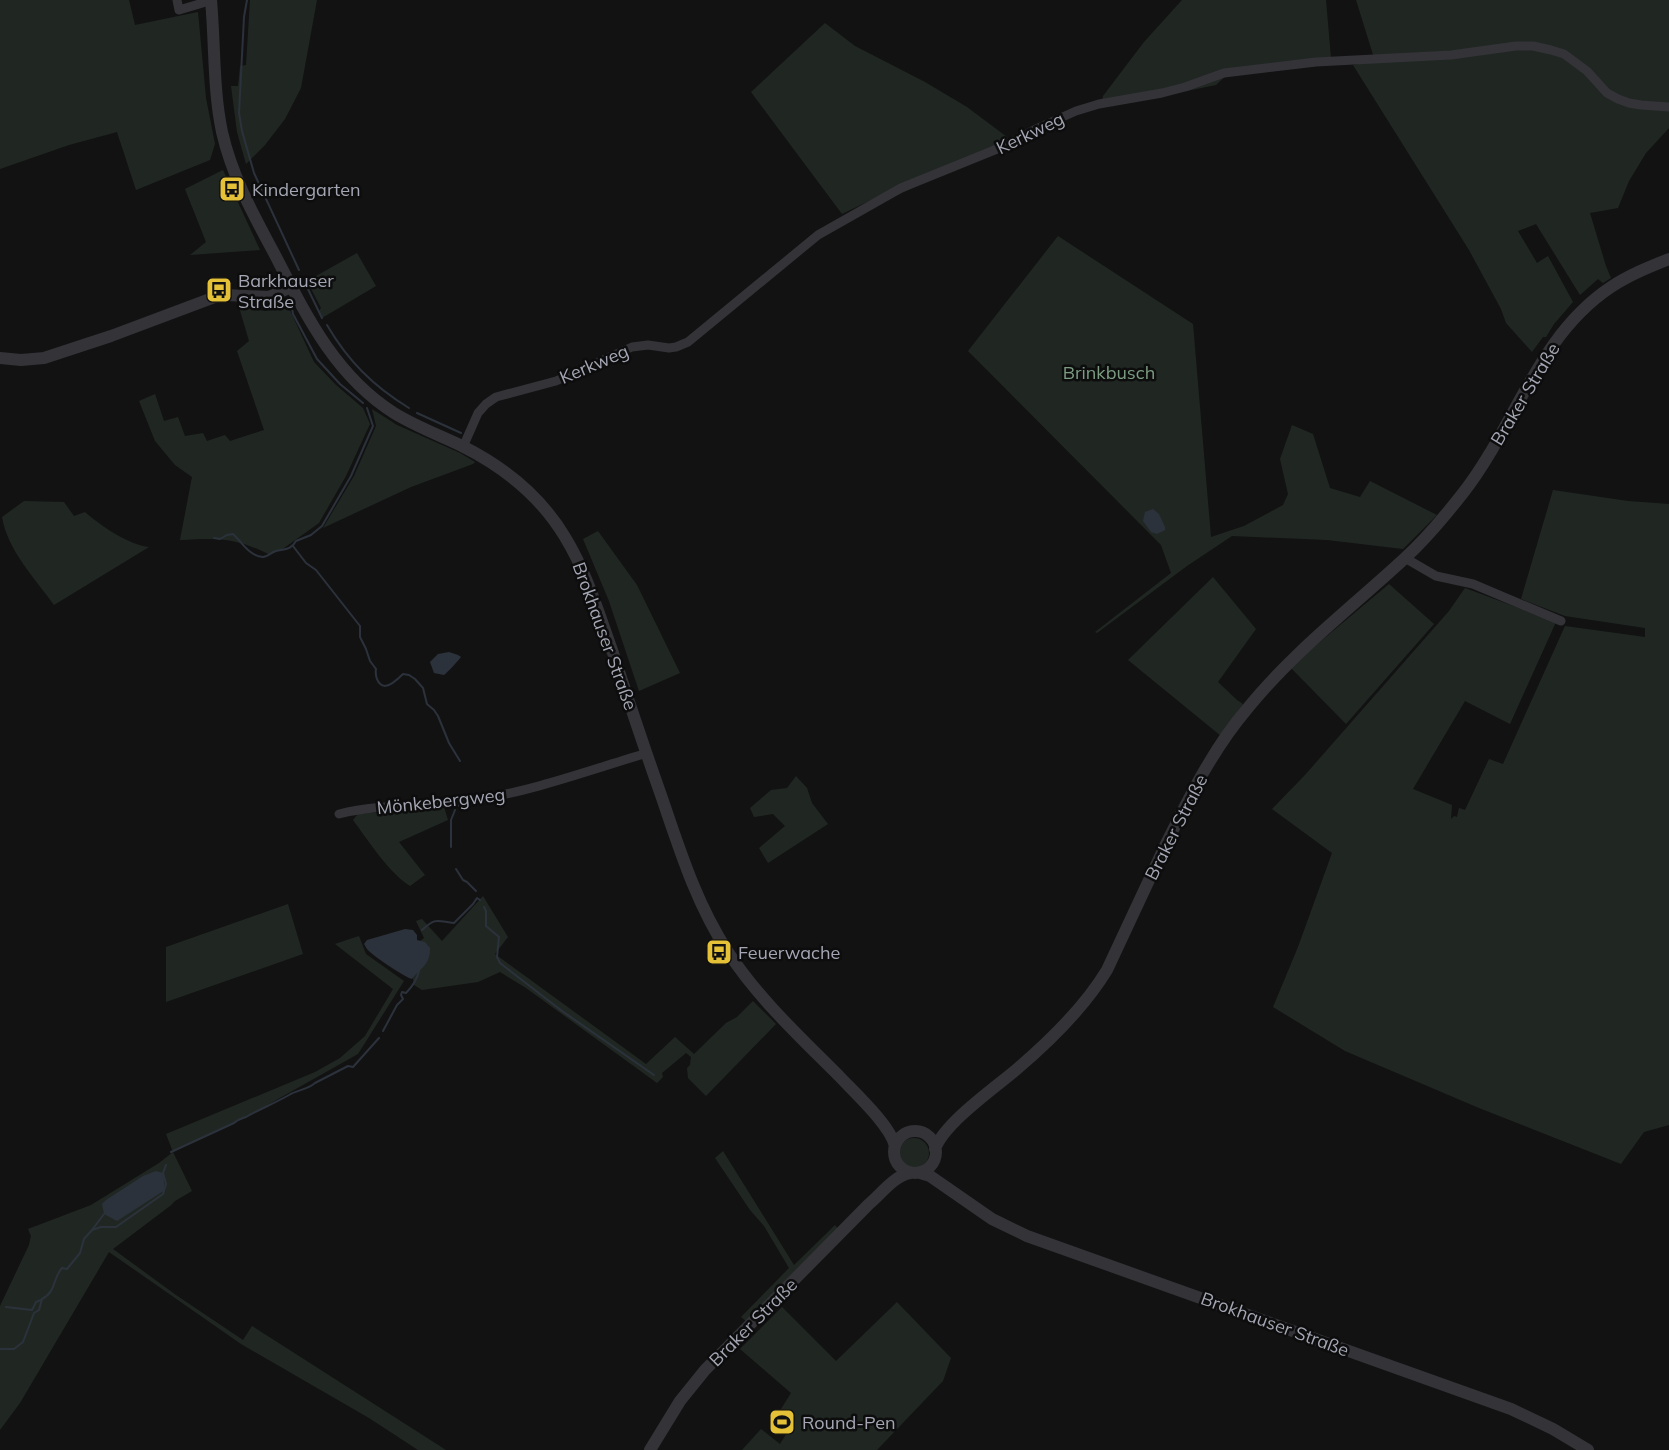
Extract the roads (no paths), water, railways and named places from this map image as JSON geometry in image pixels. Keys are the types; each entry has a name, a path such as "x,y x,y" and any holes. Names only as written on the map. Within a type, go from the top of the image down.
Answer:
{"street":[{"path":"177,0 179,10 211,1"},
{"name":"Brokhauser Straße","path":"211,1 218,110 228,155 242,193 322,342 334,358 376,401 407,420 501,468 533,495 566,538 593,594 690,878 706,915 723,944 758,992 861,1098 892,1136 895,1146"},
{"name":"Kerkweg","path":"462,447 478,413 490,400 556,381 632,346 648,345 669,348 688,342 826,229 913,182 1002,147 1038,128 1089,106 1162,93 1215,76 1243,70 1316,62 1451,55 1516,46 1533,46 1564,54 1587,71 1607,93 1618,99 1635,104 1669,107"},
{"name":"Braker Straße","path":"935,1153 939,1139 968,1110 1032,1056 1074,1014 1096,987 1107,970 1196,786 1223,740 1246,710 1293,658 1406,558 1451,507 1479,470 1534,374 1567,326 1609,288 1635,273 1669,259"},
{"path":"0,358 21,360 44,358 215,297 226,295 268,297 291,287"},
{"path":"1406,558 1436,576 1473,584 1561,621"},
{"name":"Mönkebergweg","path":"339,814 358,809 473,800 515,793 646,753"},
{"name":"Brokhauser Straße","path":"861,1098 899,1130 910,1132"},
{"name":"Braker Straße","path":"924,1133 933,1132 968,1110"},
{"path":"910,1132 924,1133 930,1137 935,1153 930,1167 915,1173 899,1165 896,1160 895,1146 903,1135 910,1132"},
{"name":"Brokhauser Straße","path":"935,1153 936,1164 940,1172 963,1199"},
{"name":"Braker Straße","path":"869,1204 893,1171 896,1160"},
{"name":"Brokhauser Straße","path":"915,1173 930,1176 992,1219 1027,1236 1511,1409 1553,1429 1588,1450"},
{"name":"Braker Straße","path":"650,1450 680,1401 705,1370 869,1204 901,1176 915,1173"}],"waterway":[{"path":"247,0 239,113 242,131 254,173 299,270"},
{"path":"305,283 322,318"},
{"path":"249,303 266,307 291,304 293,314 317,359 340,384 363,403"},
{"path":"327,325 362,372 409,408"},
{"path":"214,538 220,539 233,534 250,551 263,557 290,548 296,541 311,535 322,526 351,476 373,426 367,408"},
{"path":"417,413 461,433"},
{"path":"293,546 306,563 316,570 360,626 360,637 376,669 378,682 387,686 403,674 415,679 423,688 427,704 438,716 449,743 460,761"},
{"path":"451,847 451,820 455,810"},
{"path":"456,869 463,880 476,891"},
{"path":"422,930 434,922 454,923 477,898 480,900"},
{"path":"484,907 486,926 499,937 497,957 500,963 562,1011 654,1075"},
{"path":"383,1031 397,1005 403,999 402,992 406,993 410,989 419,971"},
{"path":"171,1152 292,1093 309,1087 348,1066 353,1067 379,1038"},
{"path":"0,1349 14,1349 23,1342 42,1299 52,1289 62,1268 67,1269 80,1253 84,1239 92,1230 101,1227 116,1227 163,1194 166,1184 163,1173 166,1165"},
{"path":"92,1230 104,1214"},
{"path":"6,1307 32,1310 36,1302 41,1300"}],"place":[{"name":"Kindergarten","path":"232,189"},
{"name":"Barkhauser Straße","path":"219,290"},
{"name":"Feuerwache","path":"719,952"},
{"name":"Round-Pen","path":"782,1422"}],"park label":[{"name":"Brinkbusch","path":"1109,372"}]}
